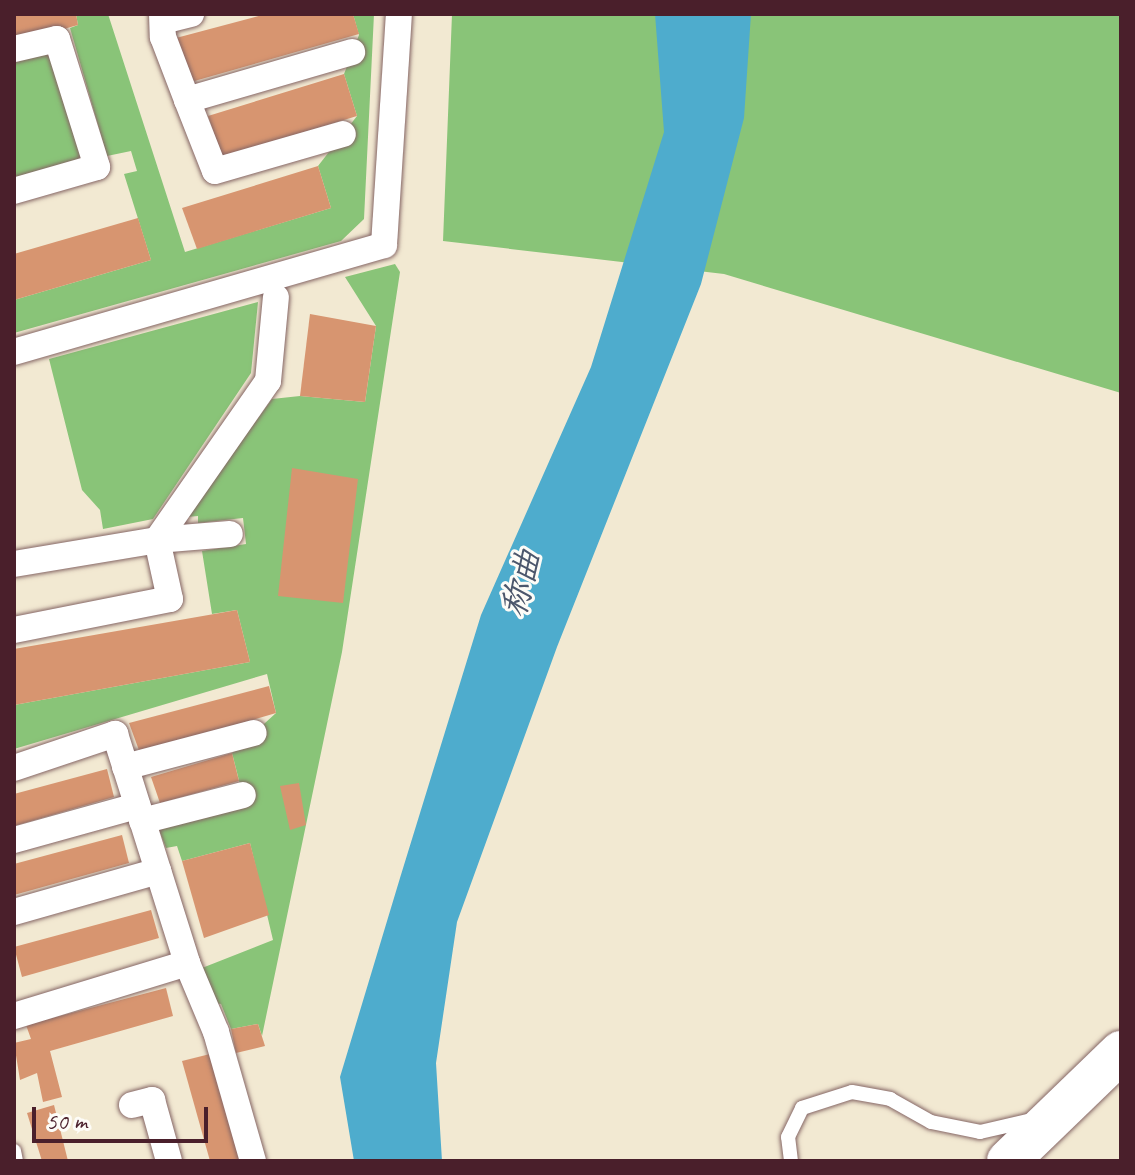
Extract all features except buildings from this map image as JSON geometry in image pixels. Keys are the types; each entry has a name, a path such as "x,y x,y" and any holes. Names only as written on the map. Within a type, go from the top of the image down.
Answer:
{"main road":[{"path":"1008,1161 1121,1052"},
{"path":"1048,1161 1121,1088"}],"street":[{"path":"191,14 162,18 163,37 215,171 343,134"},
{"path":"14,352 384,245 399,14"},
{"path":"14,49 57,39 97,167 14,191"},
{"path":"187,100 352,52"},
{"path":"14,630 170,599 157,540 268,381 276,297"},
{"path":"14,564 157,540 230,534"},
{"path":"125,767 254,733"},
{"path":"14,768 115,734 187,963 216,1032 253,1161"},
{"path":"14,840 243,795"},
{"path":"14,912 158,871"},
{"path":"15,1014 187,963"},
{"path":"132,1105 152,1100 169,1161"}],"lane":[{"path":"791,1161 788,1137 802,1108 852,1092 890,1099 931,1122 980,1132 1056,1115"},
{"path":"14,1151 16,1161"}],"green space":[{"path":"76,14 108,14 185,252 331,208 318,166 357,116 344,74 359,35 353,14 374,14 364,219 341,241 14,333 14,300 151,260 124,174 137,171 131,151 107,156 70,28 78,25"},
{"path":"452,14 1121,14 1121,393 724,274 443,241"},
{"path":"50,48 82,160 14,180 14,57"},
{"path":"395,264 400,272 342,652 262,1036 258,1024 231,1029 221,1004 209,1002 202,968 273,940 250,843 182,861 177,846 166,848 158,827 245,804 232,753 276,713 267,674 14,749 14,705 250,662 237,610 212,614 202,551 246,544 243,518 198,523 198,516 186,517 272,399 300,396 365,402 376,326 345,277"},
{"path":"258,302 251,373 153,519 103,529 100,510 82,490 49,359"}],"water":[{"name":"称曲","path":"655,14 751,14 744,118 701,284 557,647 457,922 436,1063 442,1161 354,1161 340,1077 481,615 591,367 664,132"}]}
